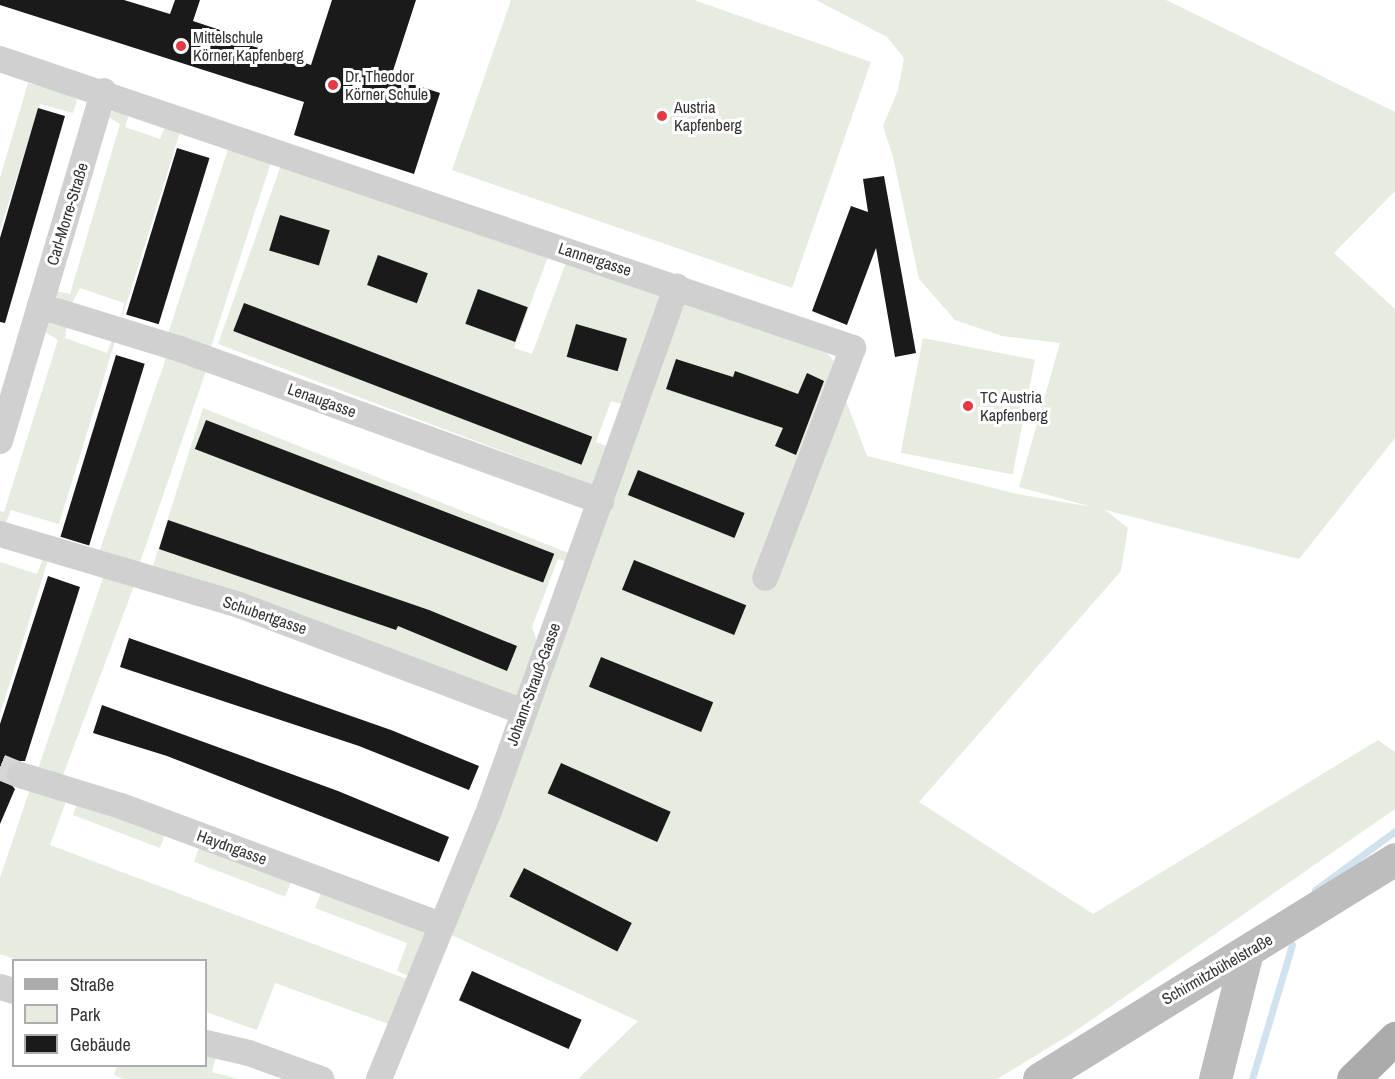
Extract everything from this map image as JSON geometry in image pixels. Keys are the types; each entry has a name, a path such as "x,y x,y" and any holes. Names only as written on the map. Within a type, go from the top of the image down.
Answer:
{"main road":[{"name":"Schirmitzbühelstraße","path":"1039,1079 1395,859"},
{"path":"1215,1079 1247,952"},
{"path":"1353,1079 1395,1038"}],"street":[{"path":"0,59 104,92"},
{"name":"Lannergasse","path":"104,92 853,348 765,578"},
{"name":"Carl-Morre-Straße","path":"0,441 104,92"},
{"name":"Johann-Strauß-Gasse","path":"380,1079 524,712 602,501 677,286"},
{"name":"Lenaugasse","path":"40,306 180,349 602,501"},
{"name":"Schubertgasse","path":"0,534 239,605 524,712"},
{"name":"Haydngasse","path":"23,775 441,925"},
{"path":"207,1043 249,1053 321,1079"}],"green space":[{"name":"Austria Kapfenberg","path":"511,0 694,0 871,62 792,288 452,170"},
{"path":"816,0 1166,0 1395,112 1395,191 1334,253 1395,309 1395,438 1299,559 1105,510 1128,528 1121,571 919,802 1093,914 1378,740 1395,752 1395,809 1071,1034 997,1079 578,1079 638,1021 447,933 681,302 827,353 834,361 834,369 867,456 1017,494 1092,507 1019,487 1060,343 1002,336 955,320 919,279 893,157 883,126 898,90 904,58 887,37","holes":["676,359 727,375 717,406 666,389","638,470 745,514 735,538 628,495"]},
{"path":"28,83 72,95 77,101 73,113 40,104 0,230 0,178"},
{"path":"114,111 130,111 125,127 160,139 166,124 181,129 121,321 124,303 80,288 71,305 54,295 55,291 70,294 120,124 107,116"},
{"path":"229,146 272,160 211,348 168,334"},
{"path":"281,165 549,254 514,348 532,354 567,260 662,293 628,406 611,401 596,442 614,449 592,485 218,344"},
{"path":"55,318 68,318 65,338 107,353 114,335 117,335 59,524 11,510 4,528 0,526 0,511 4,512 58,340 43,331 45,323"},
{"name":"TC Austria Kapfenberg","path":"923,338 1035,360 1013,475 901,453"},
{"path":"168,352 208,366 137,570 98,556"},
{"path":"203,408 576,556 573,564 558,559 532,627 541,654 517,700 151,572"},
{"path":"44,556 49,557 0,714 0,562 37,574"},
{"path":"104,575 134,586 62,778 38,769"},
{"path":"32,783 68,796 50,845 412,981 394,1026 275,983 257,1030 207,1012 207,959 15,959 0,954 0,878"},
{"path":"78,801 166,831 160,848 73,815"},
{"path":"201,843 292,878 285,897 194,862"},
{"path":"322,890 430,934 414,978 397,971 407,943 315,908"},
{"path":"207,1050 217,1052 212,1072 239,1079 123,1079 114,1075 117,1067 207,1067"}],"building":[{"name":"Dr. Theodor Körner Schule","path":"0,0 124,0 170,14 175,0 200,0 193,21 232,34 231,39 311,65 332,0 416,0 391,77 440,93 414,174 294,135 304,102 0,5"},
{"path":"38,108 65,116 5,323 0,322 0,238"},
{"path":"177,148 210,158 159,324 126,314"},
{"path":"884,176 916,353 895,357 876,248 847,325 812,311 851,206 868,212 863,179"},
{"path":"280,215 330,230 319,266 269,250"},
{"path":"378,255 428,273 417,303 367,285"},
{"path":"478,289 528,307 515,342 465,324"},
{"path":"244,303 592,437 581,465 233,331"},
{"path":"576,324 627,339 618,371 567,357"},
{"path":"116,355 145,364 89,545 60,537"},
{"path":"676,359 733,377 735,371 798,394 807,373 824,381 796,455 775,446 783,428 666,389"},
{"path":"206,420 554,554 543,583 195,449"},
{"path":"638,470 745,513 735,538 628,495"},
{"path":"168,520 429,610 517,646 507,671 398,626 396,630 159,549"},
{"path":"634,560 746,605 734,635 622,590"},
{"path":"48,576 80,587 25,761 16,761 6,770 6,779 15,789 0,824 0,724"},
{"path":"129,638 391,730 479,766 469,790 359,746 120,667"},
{"path":"601,657 713,702 701,732 589,687"},
{"path":"102,705 338,791 449,837 439,862 167,756 93,733"},
{"path":"561,763 671,812 657,842 548,793"},
{"path":"524,868 632,923 617,951 509,897"},
{"path":"472,971 582,1020 569,1049 459,1000"}],"waterway":[{"path":"1315,890 1395,831"},
{"path":"1252,1079 1292,945"}],"tunnel":[{"path":"0,767 20,775"}],"place":[{"name":"Mittelschule Körner Kapfenberg","path":"181,46"},
{"name":"Dr. Theodor Körner Schule","path":"333,85"},
{"name":"Austria Kapfenberg","path":"662,116"},
{"name":"TC Austria Kapfenberg","path":"968,406"}]}
